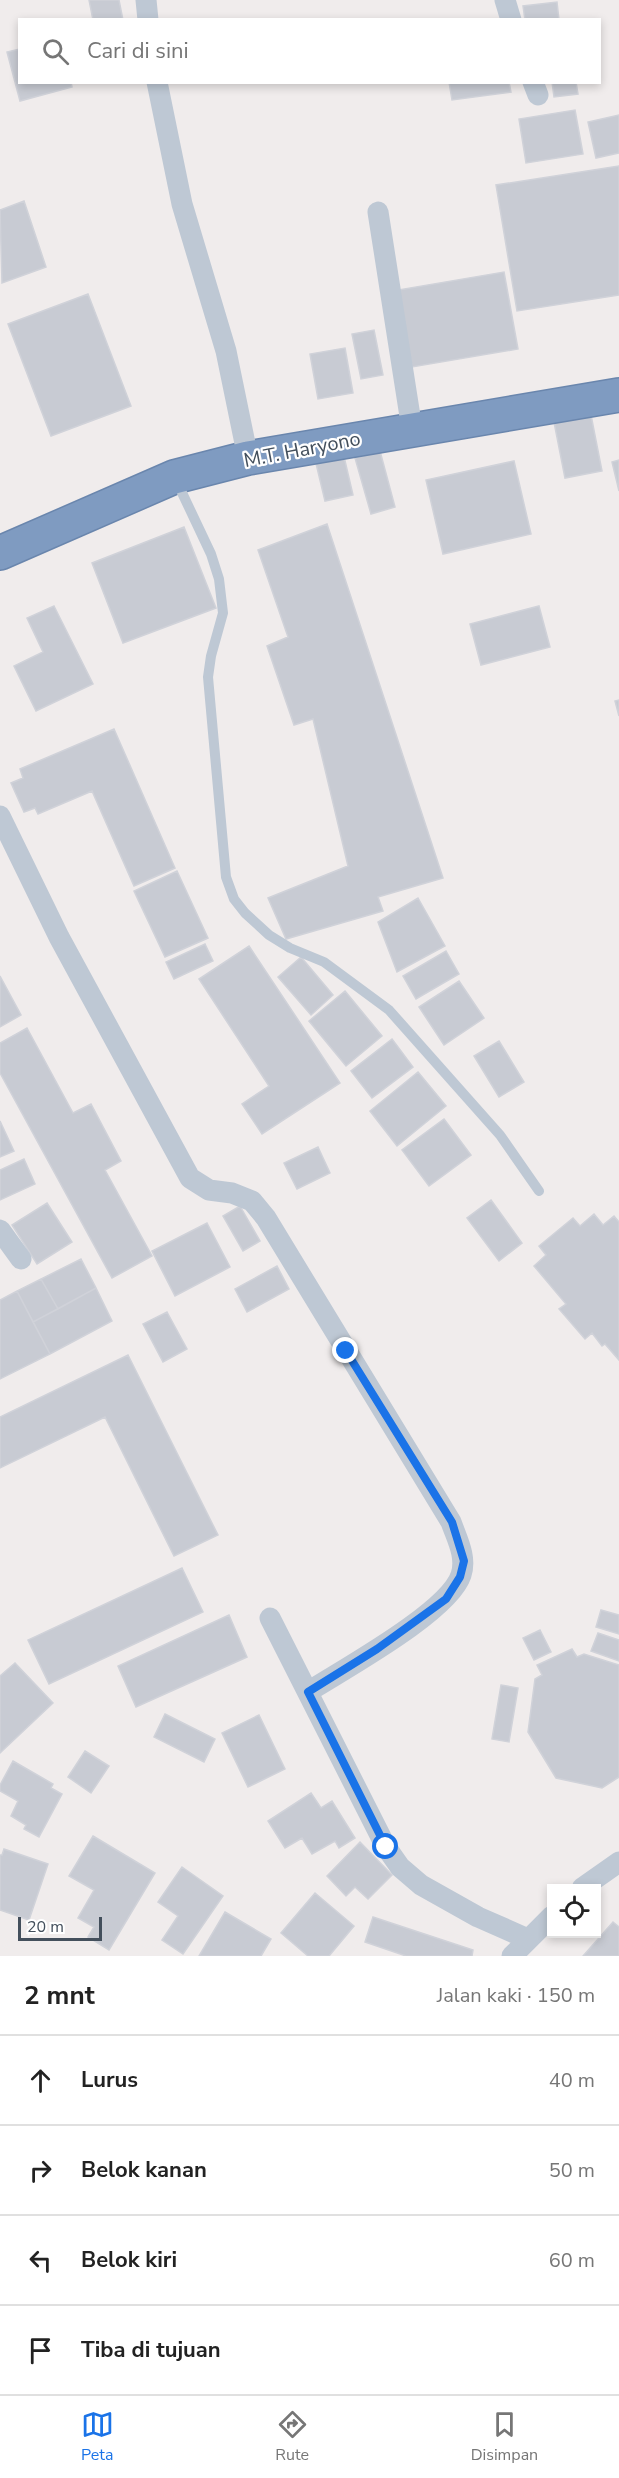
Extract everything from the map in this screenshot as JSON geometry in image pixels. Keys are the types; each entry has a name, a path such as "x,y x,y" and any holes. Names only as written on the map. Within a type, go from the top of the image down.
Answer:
{"highway":[{"name":"M.T. Haryono","path":"0,554 174,477 248,458 619,395"}],"street":[{"path":"146,0 148,18"},
{"path":"505,0 510,18"},
{"path":"156,84 182,204 226,351 248,458"},
{"path":"378,212 412,429"},
{"path":"0,816 59,937 190,1178 209,1190 232,1193 252,1201 266,1218 452,1522 464,1561 460,1577 446,1599 377,1649 308,1692"},
{"path":"0,1230 21,1259"},
{"path":"270,1618 386,1847 400,1867 421,1885 478,1917 528,1939"},
{"path":"588,1884 619,1862"},
{"path":"512,1956 547,1921"}],"lane":[{"path":"174,477 211,554 219,579 223,613 211,656 209,695 226,877 234,899 245,913 269,935 290,948 324,962 389,1010 500,1135 539,1191"}],"building":[{"path":"89,0 119,0 123,18 93,18"},
{"path":"557,2 559,18 525,18 523,6"},
{"path":"18,49 18,84 71,84 72,87 20,101 7,52"},
{"path":"449,84 509,84 511,92 452,100"},
{"path":"552,84 576,84 578,94 554,97"},
{"path":"575,110 583,154 526,163 519,119"},
{"path":"619,115 619,153 596,158 588,122"},
{"path":"619,166 619,295 517,311 496,185"},
{"path":"24,201 46,267 2,283 0,210"},
{"path":"504,272 518,349 412,367 398,290"},
{"path":"88,294 131,406 51,436 8,324"},
{"path":"374,330 383,375 361,379 352,334"},
{"path":"345,348 353,393 318,399 310,354"},
{"path":"590,410 602,471 565,478 553,417"},
{"path":"342,448 353,495 325,501 314,455"},
{"path":"380,451 395,507 371,514 355,458"},
{"path":"619,460 619,491 612,462"},
{"path":"514,461 531,534 443,554 426,480"},
{"path":"327,524 443,878 378,897 383,911 286,939 268,898 348,866 313,719 294,725 267,646 288,637 258,550"},
{"path":"184,527 216,608 123,643 92,563"},
{"path":"54,606 93,684 36,711 14,666 43,652 27,618"},
{"path":"539,606 550,647 481,665 470,624"},
{"path":"619,700 619,716 615,701"},
{"path":"114,729 175,868 134,886 92,791 38,814 35,808 24,812 11,783 23,778 20,769"},
{"path":"177,871 208,938 165,957 134,891"},
{"path":"418,898 445,946 397,972 378,922"},
{"path":"205,944 213,961 174,979 166,962"},
{"path":"249,946 340,1083 262,1134 242,1104 269,1086 199,979"},
{"path":"446,951 459,974 416,999 403,976"},
{"path":"301,957 333,995 311,1015 278,977"},
{"path":"0,976 21,1015 0,1027"},
{"path":"459,981 484,1018 444,1045 419,1007"},
{"path":"345,991 382,1036 346,1066 309,1021"},
{"path":"27,1028 73,1113 91,1104 121,1161 105,1170 152,1256 112,1278 0,1073 0,1043"},
{"path":"392,1039 413,1067 372,1098 351,1071"},
{"path":"499,1041 524,1082 499,1097 474,1056"},
{"path":"418,1072 446,1106 397,1146 370,1111"},
{"path":"444,1119 471,1155 429,1186 402,1150"},
{"path":"0,1121 14,1151 0,1157"},
{"path":"318,1147 330,1173 297,1189 284,1163"},
{"path":"24,1159 35,1184 0,1200 0,1170"},
{"path":"491,1200 522,1243 499,1261 467,1218"},
{"path":"47,1203 72,1242 37,1264 12,1225"},
{"path":"240,1206 260,1241 243,1251 223,1216"},
{"path":"594,1214 603,1225 614,1216 619,1222 619,1360 605,1344 602,1346 592,1333 585,1339 559,1309 566,1304 534,1266 546,1255 539,1246 573,1218 580,1226"},
{"path":"207,1223 230,1267 175,1296 152,1251"},
{"path":"81,1259 96,1288 58,1309 41,1279"},
{"path":"277,1266 289,1289 247,1312 235,1289"},
{"path":"41,1279 58,1309 33,1322 17,1291"},
{"path":"96,1288 112,1321 50,1354 33,1322"},
{"path":"17,1291 50,1354 0,1379 0,1300"},
{"path":"167,1312 187,1349 163,1362 143,1324"},
{"path":"128,1355 218,1535 174,1556 105,1417 0,1468 0,1417"},
{"path":"182,1568 203,1612 49,1684 28,1640"},
{"path":"601,1610 619,1615 619,1634 596,1627"},
{"path":"229,1615 247,1657 136,1707 118,1666"},
{"path":"540,1630 551,1652 534,1660 523,1638"},
{"path":"598,1633 619,1640 619,1661 591,1651"},
{"path":"572,1649 577,1657 584,1654 619,1665 619,1777 602,1788 556,1778 528,1732 535,1679 542,1675 537,1665"},
{"path":"15,1663 53,1703 0,1753 0,1676"},
{"path":"501,1685 518,1688 509,1742 492,1739"},
{"path":"165,1714 215,1739 204,1762 154,1737"},
{"path":"259,1715 285,1769 248,1787 222,1733"},
{"path":"85,1751 109,1766 91,1793 68,1777"},
{"path":"13,1761 53,1784 51,1788 62,1794 39,1837 24,1829 26,1825 11,1816 18,1801 0,1791 0,1785"},
{"path":"311,1793 321,1808 332,1801 355,1838 339,1848 335,1841 312,1854 302,1838 285,1848 268,1821"},
{"path":"93,1836 155,1873 109,1950 88,1937 94,1927 78,1918 94,1890 69,1876"},
{"path":"360,1842 392,1875 368,1899 355,1887 346,1896 327,1876"},
{"path":"4,1849 48,1864 29,1920 0,1910 0,1855"},
{"path":"182,1867 223,1896 183,1954 162,1940 178,1916 158,1902"},
{"path":"315,1893 354,1926 329,1956 308,1956 281,1933"},
{"path":"225,1912 271,1939 261,1956 199,1956"},
{"path":"373,1917 473,1950 472,1956 406,1956 365,1942"},
{"path":"613,1922 619,1927 619,1956 583,1956 601,1938"}],"route":[{"path":"346,1351 452,1522 464,1561 460,1577 446,1599 377,1649 308,1692 386,1847"}]}
